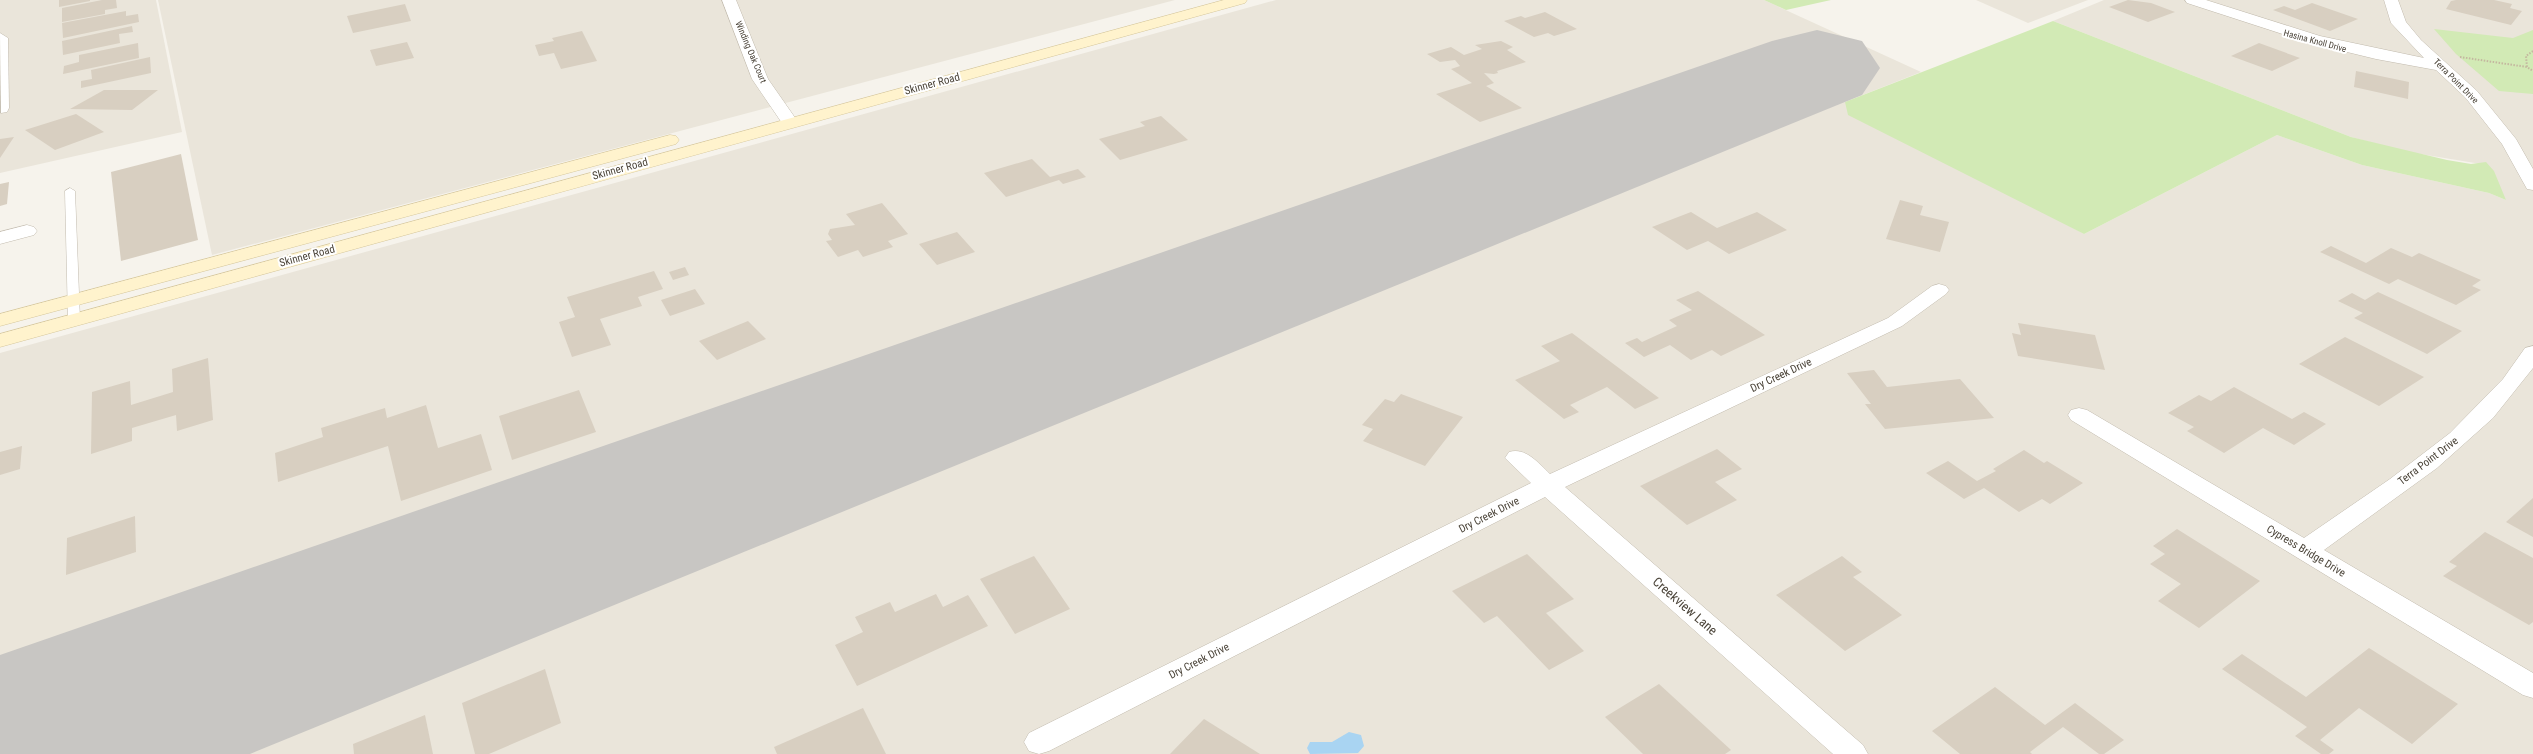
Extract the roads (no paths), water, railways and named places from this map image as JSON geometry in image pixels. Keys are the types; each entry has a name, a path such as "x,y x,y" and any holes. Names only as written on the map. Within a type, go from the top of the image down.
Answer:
{"street":[{"name":"Winding Oak Court","path":"729,0 760,79 786,116"},
{"name":"Skinner Road","path":"0,341 1193,0"},
{"name":"Skinner Road","path":"0,320 1240,0"},
{"name":"Hasina Knoll Drive","path":"2192,0 2306,39 2384,58 2441,66"},
{"name":"Terra Point Drive","path":"2391,0 2399,23 2428,55 2471,94 2510,143 2533,185"},
{"path":"0,38 1,108"},
{"path":"0,238 27,231"},
{"name":"Dry Creek Drive","path":"1039,742 1548,485 1895,322 1939,290"},
{"name":"Terra Point Drive","path":"2305,550 2450,447 2491,410 2533,353"},
{"name":"Cypress Bridge Drive","path":"2079,415 2533,687"},
{"name":"Creekview Lane","path":"1517,458 1853,754"}],"lane":[{"path":"70,191 74,320"}],"water":[{"path":"1349,732 1361,735 1364,746 1358,753 1310,754 1307,748 1310,742 1332,742"}]}
